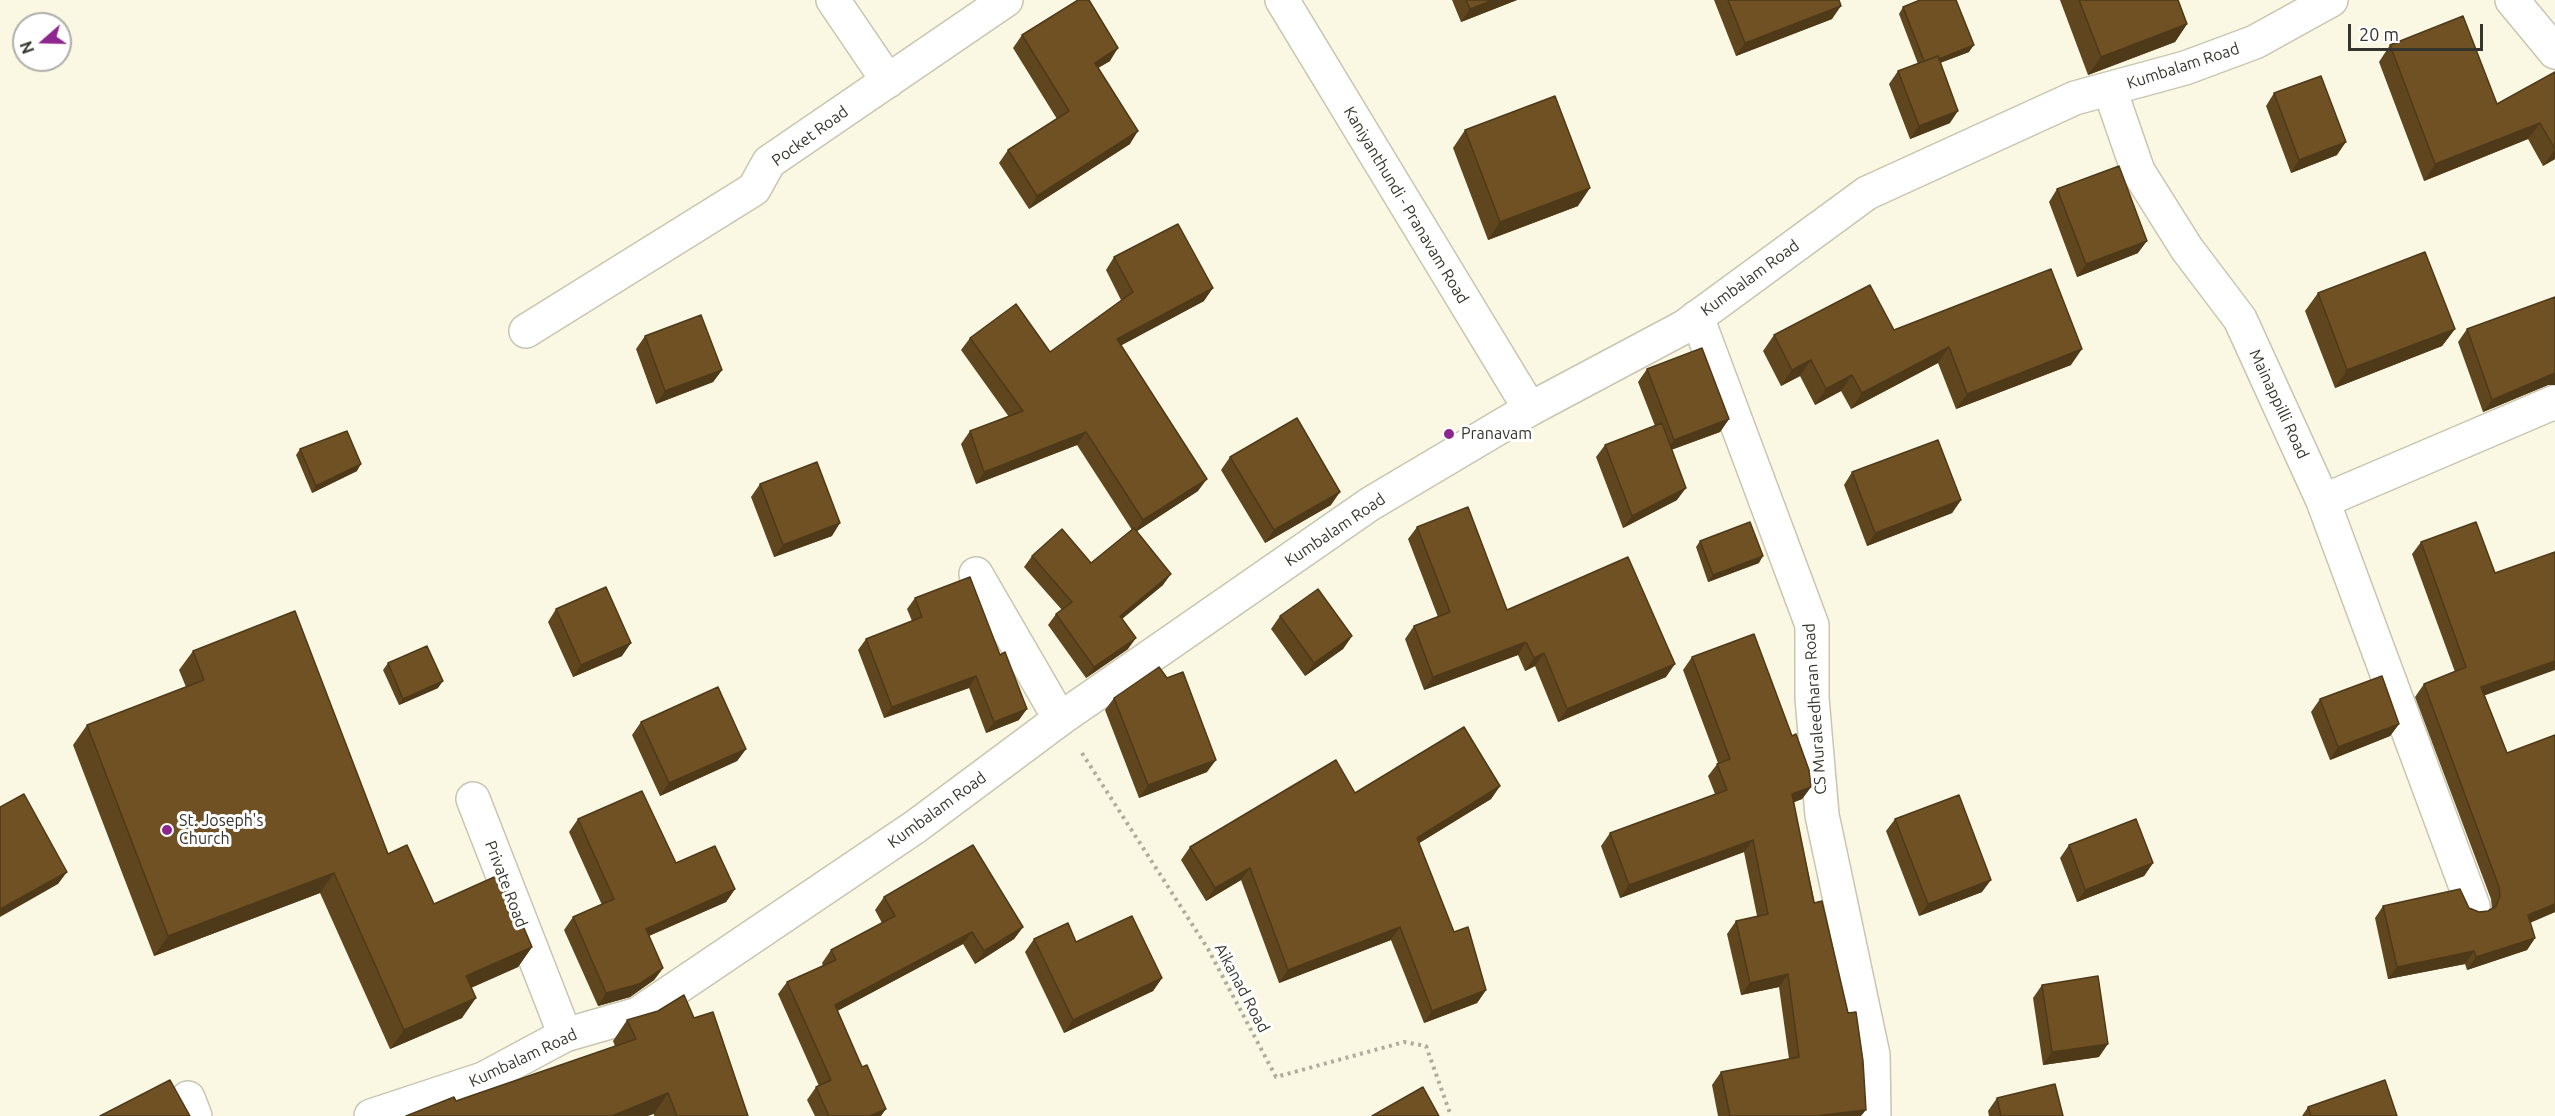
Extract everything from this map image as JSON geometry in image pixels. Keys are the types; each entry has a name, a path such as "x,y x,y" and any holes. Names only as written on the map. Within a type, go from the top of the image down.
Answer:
{"street":[{"path":"833,0 888,81"},
{"name":"Pocket Road","path":"526,331 754,189 770,162 1006,0"},
{"name":"Kaniyanthundi - Pranavam Road","path":"1282,0 1530,409"},
{"name":"Kumbalam Road","path":"371,1116 483,1079 565,1035 638,1014 915,827 1060,719 1370,504 1530,409 1697,317 1867,193 2074,98 2185,68 2255,42 2331,0"},
{"path":"2512,0 2555,52"},
{"name":"Mainappilli Road","path":"2110,90 2138,171 2187,249 2240,319 2323,501 2473,906"},
{"name":"CS Muraleedharan Road","path":"1697,317 1812,625 1812,698 1822,815 1873,1055 1874,1116"},
{"path":"2323,501 2555,402"},
{"path":"976,574 1060,719"},
{"name":"Private Road","path":"473,799 565,1035"}],"path":[{"name":"Aikanad Road","path":"1060,719 1208,949 1276,1077 1404,1042 1426,1046 1451,1116"}],"building":[{"path":"1078,0 1089,0 1118,48 1095,63 1138,131 1037,196 1008,150 1069,111 1022,35"},
{"path":"1466,0 1493,0 1470,9"},
{"path":"1728,0 1839,0 1841,6 1745,43"},
{"path":"1920,0 1956,0 1974,45 1939,59 1938,56 1924,61 1903,7"},
{"path":"2079,0 2178,0 2187,24 2101,57"},
{"path":"2463,16 2497,104 2555,72 2555,149 2540,123 2435,164 2390,45"},
{"path":"1938,56 1958,111 1919,126 1898,71"},
{"path":"2321,76 2346,142 2299,160 2274,93"},
{"path":"1555,96 1590,188 1500,222 1465,130"},
{"path":"2119,166 2147,241 2086,264 2057,189"},
{"path":"1178,224 1213,288 1117,339 1207,479 1143,520 1086,432 984,472 970,431 1023,411 970,338 1016,304 1050,352 1133,292 1114,257"},
{"path":"2425,252 2455,329 2347,370 2318,293"},
{"path":"2051,269 2082,349 1967,394 1949,347 1862,393 1852,375 1826,389 1811,360 1792,370 1774,335 1870,285 1894,330"},
{"path":"2555,297 2555,373 2492,400 2467,329"},
{"path":"701,315 722,370 665,391 645,336"},
{"path":"1702,348 1729,419 1674,440 1647,369"},
{"path":"1297,418 1340,492 1274,530 1230,457"},
{"path":"1662,423 1686,488 1632,516 1605,445"},
{"path":"347,431 361,464 316,486 300,449"},
{"path":"1938,440 1961,500 1875,533 1852,472"},
{"path":"817,462 840,523 783,545 760,484"},
{"path":"1468,507 1507,610 1628,557 1675,664 1567,709 1544,653 1534,658 1526,642 1433,677 1414,626 1450,612 1417,527"},
{"path":"1750,522 1763,556 1713,575 1700,541"},
{"path":"2476,522 2495,573 2555,552 2555,661 2481,687 2507,753 2555,735 2555,904 2528,915 2535,938 2476,957 2474,951 2397,967 2383,906 2460,889 2469,908 2479,912 2488,911 2496,906 2500,896 2499,887 2424,684 2466,667 2421,542"},
{"path":"1134,528 1171,574 1120,616 1136,638 1094,667 1056,614 1072,602 1032,556 1062,529 1091,563"},
{"path":"970,577 1000,655 1005,652 1027,709 994,722 976,676 892,707 866,639 922,617 915,598"},
{"path":"606,587 631,643 581,665 556,609"},
{"path":"1318,589 1352,636 1314,663 1280,616"},
{"path":"295,611 388,854 407,845 434,904 501,874 532,947 466,976 476,998 404,1030 334,873 168,936 87,725 204,680 193,651"},
{"path":"1754,634 1792,736 1796,734 1809,770 1811,787 1792,794 1814,903 1822,901 1848,1013 1856,1012 1863,1061 1866,1110 1815,1116 1730,1116 1721,1072 1799,1057 1788,974 1750,983 1736,921 1768,914 1753,840 1629,885 1610,833 1727,790 1717,764 1730,759 1692,657"},
{"path":"427,646 443,681 403,699 388,663"},
{"path":"1159,667 1167,678 1183,672 1216,760 1148,785 1114,698"},
{"path":"2382,676 2399,724 2338,747 2320,699"},
{"path":"718,687 746,749 669,783 641,722"},
{"path":"1464,727 1500,786 1417,838 1454,932 1468,927 1486,990 1432,1011 1400,927 1288,970 1250,868 1215,888 1190,847 1336,760 1355,793"},
{"path":"642,791 676,863 715,846 735,889 646,929 663,968 639,984 606,993 573,917 614,899 578,819"},
{"path":"24,794 67,872 0,909 0,807"},
{"path":"1959,795 1991,880 1928,904 1895,819"},
{"path":"2136,819 2153,863 2085,890 2069,845"},
{"path":"973,845 1023,927 984,951 972,932 835,1005 862,1067 867,1065 886,1109 870,1116 829,1116 816,1087 831,1080 787,982 836,960 831,950 895,916 884,897"},
{"path":"1132,916 1162,978 1073,1020 1034,939 1068,923 1076,942"},
{"path":"2098,976 2108,1044 2052,1052 2042,985"},
{"path":"684,995 694,1018 713,1012 748,1116 677,1116 668,1093 612,1116 406,1116 454,1097 456,1101 636,1039 627,1020 658,1011"},
{"path":"170,1080 190,1116 100,1116"},
{"path":"2385,1080 2397,1116 2311,1116 2308,1107"},
{"path":"2055,1084 2063,1116 2001,1116 1997,1098"},
{"path":"1423,1087 1439,1116 1372,1116"}],"place":[{"name":"Pranavam","path":"1449,434"},
{"name":"St. Joseph's Church","path":"167,830"}]}
